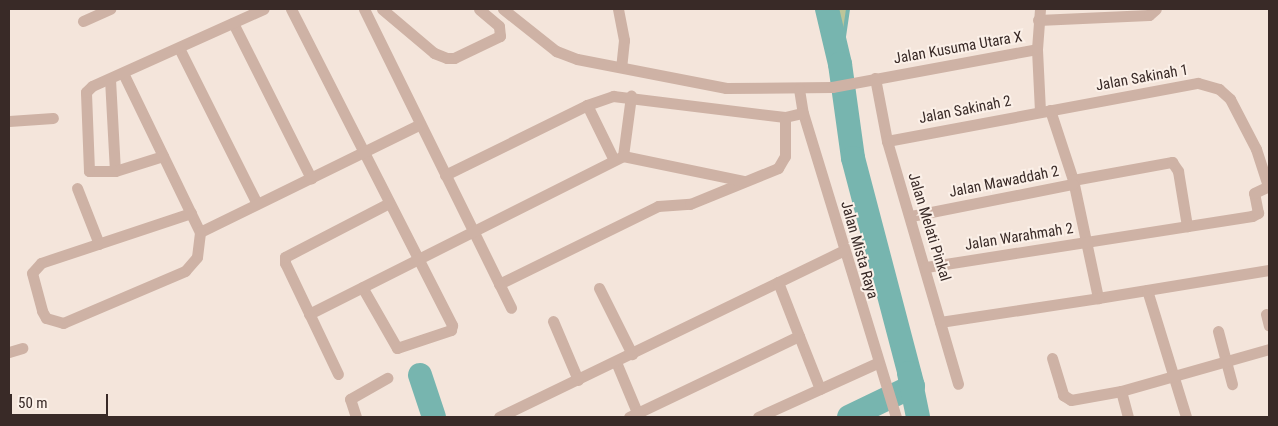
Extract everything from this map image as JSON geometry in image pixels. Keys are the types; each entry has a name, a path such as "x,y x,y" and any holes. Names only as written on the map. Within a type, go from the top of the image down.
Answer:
{"street":[{"path":"83,21 110,9"},
{"path":"163,156 115,171 92,173 88,169 86,92 110,79 263,9"},
{"path":"291,9 452,325 449,332 396,348 362,287"},
{"path":"364,9 511,308"},
{"path":"382,9 434,53 447,58 454,58 500,36 499,26 479,9"},
{"name":"Jalan Kusuma Utara X","path":"503,9 556,51 621,67 726,88 799,89 832,86 1037,49 1039,14"},
{"path":"618,9 624,40 621,67"},
{"path":"1039,14 1098,13 1148,15 1156,9"},
{"path":"233,22 311,178"},
{"path":"178,48 257,204"},
{"path":"1037,49 1045,110 1073,182 1098,298"},
{"path":"123,73 191,213 200,232 197,257 186,271 63,324 46,318 32,282 32,273 41,263 191,213"},
{"name":"Jalan Melati Pinkal","path":"875,78 887,141 926,267 958,384"},
{"path":"110,79 115,171"},
{"name":"Jalan Sakinah 1","path":"1045,110 1198,83 1209,85 1230,99 1256,149 1268,186"},
{"name":"Jalan Mista Raya","path":"799,89 803,113 877,363 896,417"},
{"path":"445,175 587,105 613,96 630,96 785,117 803,113"},
{"path":"619,158 630,96"},
{"path":"587,105 619,158"},
{"name":"Jalan Sakinah 2","path":"887,141 1045,110"},
{"path":"499,284 658,206 690,204 783,163 785,117"},
{"path":"9,121 52,118"},
{"path":"200,232 420,124"},
{"path":"309,314 472,230 619,158 744,181"},
{"name":"Jalan Mawaddah 2","path":"911,216 1172,162 1178,171 1187,226"},
{"name":"Jalan Warahmah 2","path":"926,267 1258,213 1254,192 1268,186"},
{"path":"77,188 99,244"},
{"path":"338,374 309,314 285,257 389,203"},
{"path":"499,417 844,250"},
{"path":"940,322 1269,270"},
{"path":"778,282 820,389"},
{"path":"599,288 632,354"},
{"path":"1147,290 1172,378 1186,417"},
{"path":"553,321 578,380"},
{"path":"1218,331 1232,384"},
{"path":"616,362 635,416 799,336"},
{"path":"9,352 22,348"},
{"path":"1052,358 1063,395 1068,400 1121,391 1226,364 1269,349"},
{"path":"758,417 877,363"},
{"path":"356,417 350,399 387,378"},
{"path":"1121,391 1128,417"}],"green space":[{"path":"827,9 848,9 842,59 852,78 833,85 837,59"}],"waterway":[{"path":"827,9 840,64 848,9"},
{"path":"827,9 840,64 853,158 913,386 849,417"},
{"path":"909,373 918,417"},
{"path":"420,375 434,417"}]}
